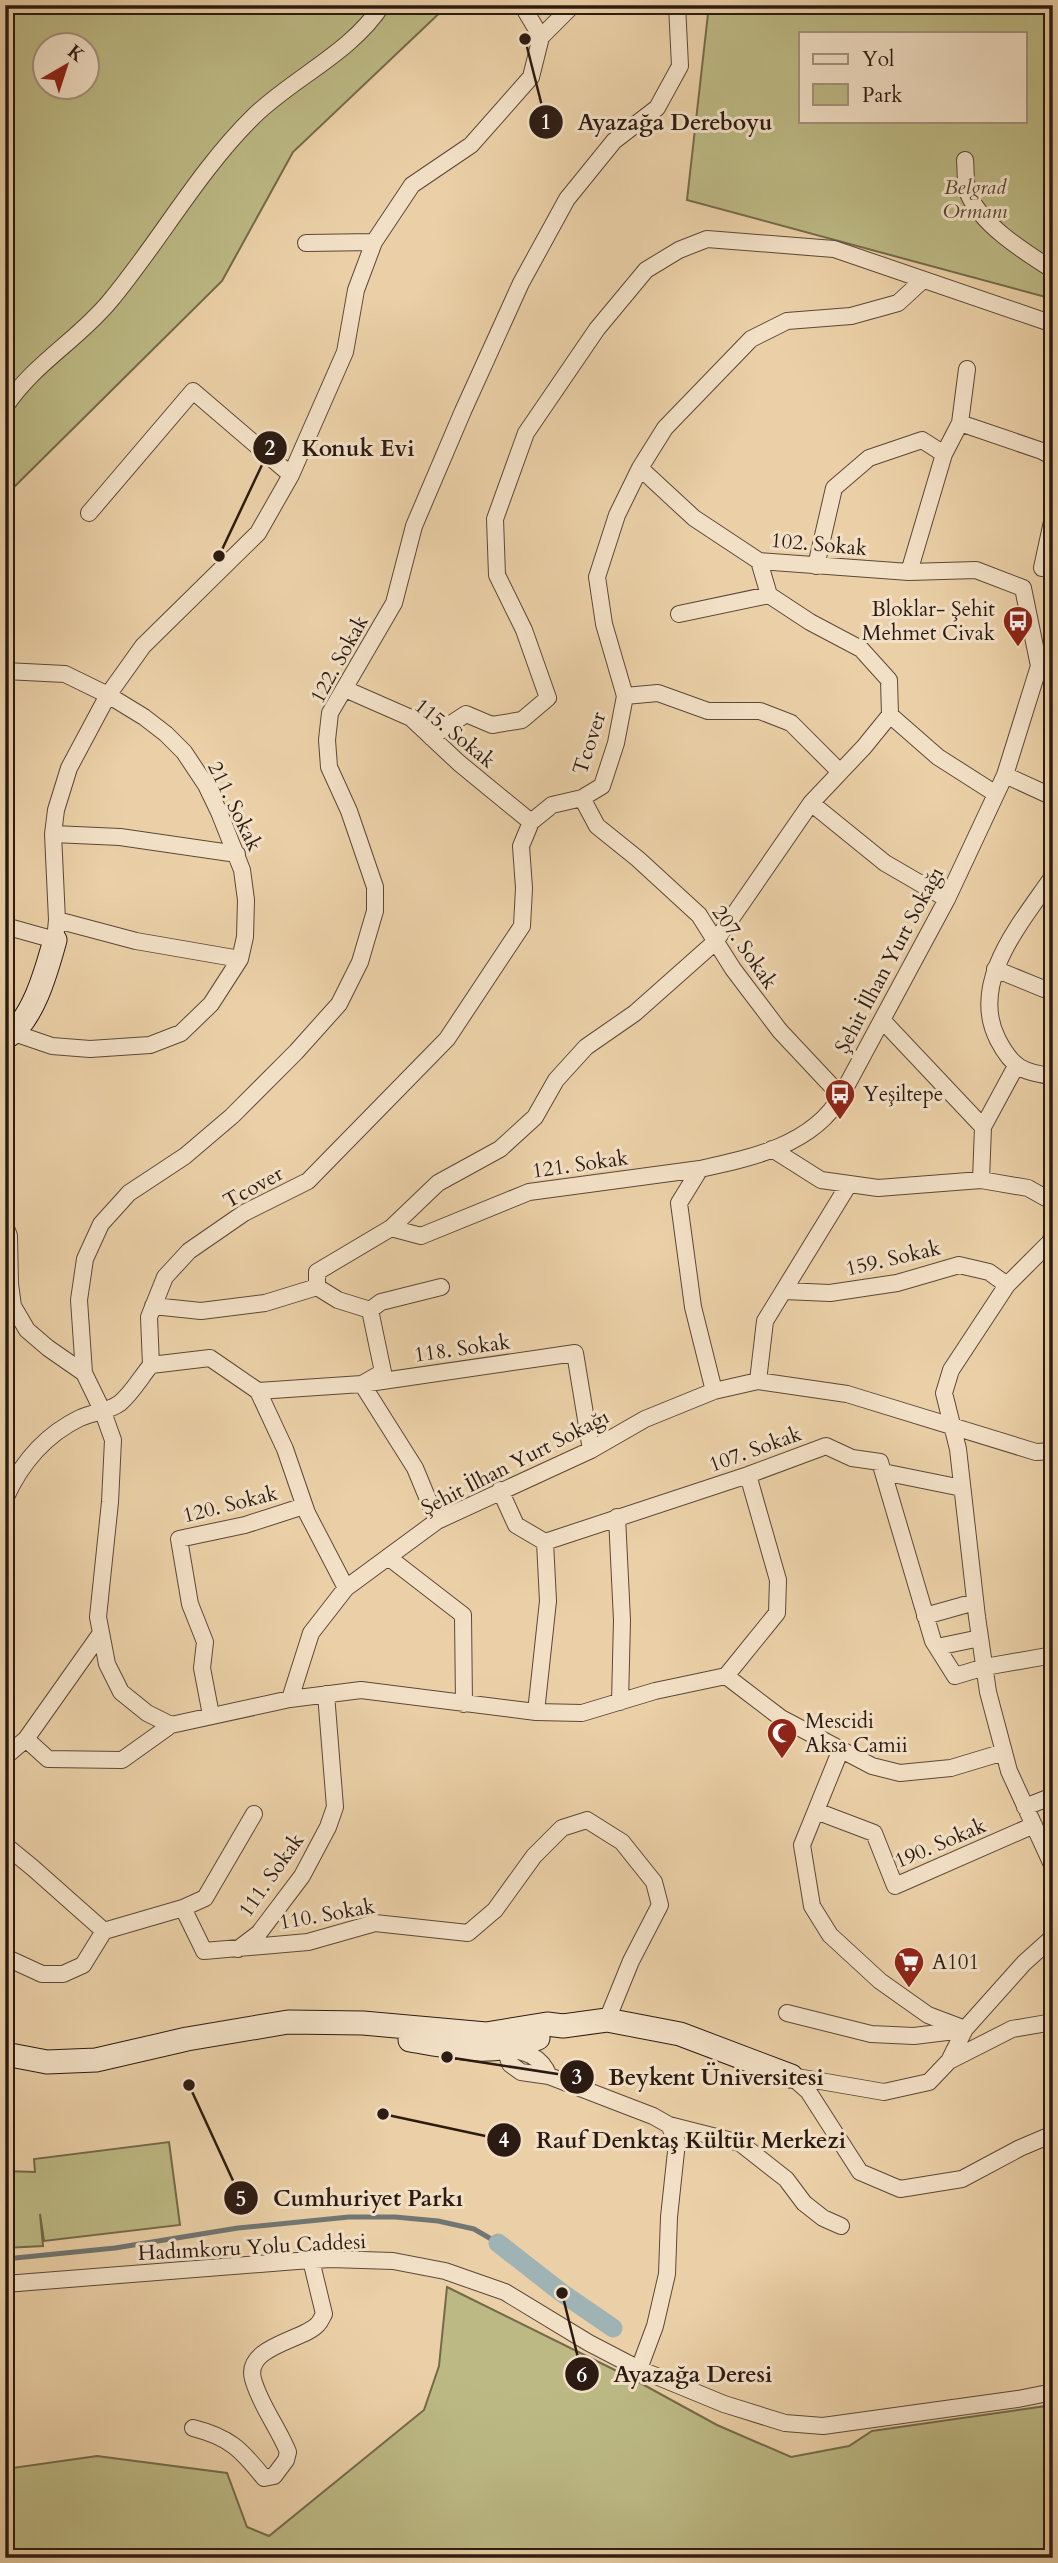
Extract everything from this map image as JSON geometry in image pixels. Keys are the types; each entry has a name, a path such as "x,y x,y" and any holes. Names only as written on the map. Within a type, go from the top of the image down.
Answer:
{"street":[{"path":"5,407 20,385 109,303 222,152 255,115 360,33 382,5"},
{"path":"522,5 541,37"},
{"path":"10,1035 43,987 56,930 53,834 56,810 69,768 108,695 143,646 258,533 290,475 345,352 356,290 374,242 412,185 471,145 531,77 541,37 573,5"},
{"name":"122. Sokak","path":"85,1373 79,1300 85,1259 101,1224 129,1193 185,1156 232,1116 287,1061 340,1004 360,962 374,911 375,887 349,811 329,767 327,740 330,713 394,603 414,526 521,283 567,199 614,141 657,107 680,66 677,5"},
{"path":"965,160 968,192 986,219 1018,247 1053,271"},
{"path":"431,737 466,714 492,725 522,720 548,698 524,630 497,575 495,519 526,433 597,329 646,270 679,250 707,239 834,249 1053,324"},
{"path":"306,243 374,242"},
{"name":"Tcover","path":"151,1365 149,1317 164,1278 189,1251 244,1213 308,1181 447,1040 522,926 524,888 521,846 531,822 552,805 582,798 602,786 616,743 625,696 604,624 597,577 617,515 640,468 664,428 751,339 787,321 851,316 898,303 923,280"},
{"path":"909,572 944,454 960,423 967,369"},
{"path":"89,513 193,391 290,475"},
{"path":"960,423 1053,457"},
{"path":"816,566 834,488 869,458 922,440 944,454"},
{"name":"102. Sokak","path":"640,468 694,518 759,561 909,572 976,570 1023,588"},
{"path":"1023,588 1047,566 1053,517"},
{"path":"317,1287 317,1272 391,1228 438,1183 500,1149 535,1117 556,1080 586,1047 635,1013 715,942 811,803 890,715 889,680 861,649 810,622 769,595 759,561"},
{"name":"Şehit İlhan Yurt Sokağı","path":"700,1169 749,1158 802,1137 832,1112 883,1021 947,899 1005,775 1039,666 1023,588"},
{"path":"679,614 769,595"},
{"name":"211. Sokak","path":"5,671 65,674 108,695 166,734 184,752 206,785 237,854 246,900 245,937 240,959 211,1004 181,1033 150,1045 90,1049 52,1046 10,1035"},
{"name":"115. Sokak","path":"345,689 411,718 459,763 531,822"},
{"path":"625,696 658,693 708,711 760,711 791,723 840,772"},
{"path":"890,715 938,757 996,794"},
{"path":"1005,775 1053,797"},
{"name":"207. Sokak","path":"582,798 597,826 699,915 715,942 780,1031 841,1096"},
{"path":"811,803 885,863 947,899"},
{"path":"53,834 120,837 237,854"},
{"path":"1053,876 1012,937 995,969 988,1007 994,1033 1016,1066 1031,1073 1053,1076"},
{"path":"5,926 136,941 240,959"},
{"path":"995,969 1044,989 1053,990"},
{"path":"883,1021 983,1127"},
{"path":"981,1180 983,1127 1016,1066"},
{"path":"772,1149 821,1180 878,1188 981,1180 1028,1188 1053,1202"},
{"path":"700,1169 679,1203 693,1307 713,1391"},
{"name":"121. Sokak","path":"391,1228 421,1236 529,1192 700,1169"},
{"path":"849,1184 765,1321 758,1381 848,1394 1036,1452 1053,1451"},
{"path":"5,1225 9,1236 13,1306 27,1330 48,1349 85,1373 113,1440 110,1502 98,1617 107,1664 121,1692 147,1713 171,1725"},
{"path":"1053,1234 1050,1242 1007,1285 951,1370 944,1393 958,1449 988,1692 1009,1771 1053,1867"},
{"name":"159. Sokak","path":"783,1291 830,1293 897,1283 959,1265 989,1272 1007,1285"},
{"path":"153,1306 201,1311 265,1303 317,1287 338,1300 370,1310"},
{"path":"370,1310 381,1302 441,1287"},
{"path":"370,1310 383,1372 362,1384 415,1468 437,1521"},
{"name":"118. Sokak","path":"258,1391 362,1384 575,1353 591,1450"},
{"path":"5,1499 34,1451 54,1432 120,1403 151,1365 210,1359 258,1391 285,1449 304,1506 346,1588"},
{"name":"Şehit İlhan Yurt Sokağı","path":"290,1699 311,1633 346,1588 437,1521 591,1450 645,1419 713,1391 758,1381"},
{"name":"107. Sokak","path":"545,1542 748,1475 825,1446 852,1458 880,1462 883,1472"},
{"path":"962,1488 883,1472 925,1616 937,1647 955,1676 985,1667 1053,1654"},
{"path":"26,1739 48,1759 122,1760 171,1725 290,1699 361,1690 536,1712 582,1713 726,1676 777,1613 778,1580 748,1475"},
{"path":"500,1490 516,1525 545,1542 548,1601 536,1712"},
{"name":"120. Sokak","path":"211,1715 202,1668 205,1642 190,1604 179,1539 245,1525 304,1506"},
{"path":"617,1517 622,1620 620,1702"},
{"path":"388,1557 463,1615 464,1704"},
{"path":"925,1616 975,1602"},
{"path":"5,1758 26,1739 101,1633"},
{"path":"937,1647 980,1638"},
{"path":"726,1676 781,1718 872,1766 900,1773 951,1768 1004,1752"},
{"name":"111. Sokak","path":"238,1949 259,1933 302,1876 328,1827 335,1807 326,1694"},
{"path":"841,1749 802,1845 812,1906 830,1935 880,1981 928,2015 965,2029"},
{"path":"1025,1807 1053,1796"},
{"name":"190. Sokak","path":"816,1811 874,1833 895,1886 1034,1825"},
{"path":"5,1957 42,1974 63,1974 83,1965 104,1931 183,1908 205,1898 254,1814"},
{"name":"110. Sokak","path":"183,1908 204,1951 308,1942 375,1923 468,1933 495,1910 534,1856 562,1828 587,1820 622,1842 654,1882 660,1905 631,1961 607,2020"},
{"path":"5,1845 104,1931"},
{"path":"5,2065 39,2071 89,2070 224,2044 303,2035 391,2037 474,2050 547,2024 563,2026 607,2020 680,2034 792,2076 884,2092 929,2082 949,2061 965,2029 1024,1963 1053,1937"},
{"path":"787,2014 871,2034 914,2036 965,2029"},
{"path":"5,2054 47,2062 96,2060 187,2039 288,2022 414,2026 504,2040 544,2063 549,2076 653,2116 669,2126 740,2143 786,2179 804,2203 824,2218 841,2226"},
{"path":"949,2061 1012,2029 1053,2022"},
{"path":"792,2076 808,2091 860,2172 900,2189 962,2179 1053,2134"},
{"path":"639,2369 656,2326 667,2274 669,2217 677,2142 669,2126"},
{"path":"193,2428 214,2433 243,2451 264,2478 274,2476 281,2467 288,2452 256,2390 251,2374 256,2362 274,2346 318,2325 324,2314 311,2260"},
{"name":"Hadımkoru Yolu Caddesi","path":"5,2284 311,2260 393,2261 445,2271 505,2292 589,2343 639,2369 724,2404 785,2423 823,2426 1053,2392"}],"green space":[{"path":"5,5 448,5 293,152 222,281 5,496"},
{"name":"Belgrad Ormanı","path":"709,5 1053,5 1053,299 687,200"},
{"path":"169,2142 180,2225 44,2241 40,2214 43,2246 5,2248 5,2171 35,2172 34,2159"},
{"path":"447,2287 633,2379 717,2425 791,2457 849,2446 872,2431 1053,2405 1053,2558 5,2558 5,2469 97,2456 227,2473 247,2527 269,2536 424,2410 439,2366"}],"waterway":[{"path":"5,2259 115,2248 238,2228 349,2217 438,2221 474,2229 498,2243"},
{"path":"498,2243 562,2293 613,2328"}],"place":[{"name":"Ayazağa Dereboyu","path":"525,39"},
{"name":"Konuk Evi","path":"219,556"},
{"name":"Bloklar- Şehit Mehmet Civak","path":"1018,648"},
{"name":"Yeşiltepe","path":"840,1121"},
{"name":"Mescidi Aksa Camii","path":"782,1760"},
{"name":"A101","path":"909,1989"},
{"name":"Beykent Üniversitesi","path":"447,2057"},
{"name":"Cumhuriyet Parkı","path":"189,2085"},
{"name":"Rauf Denktaş Kültür Merkezi","path":"383,2114"},
{"name":"Ayazağa Deresi","path":"562,2293"}]}
